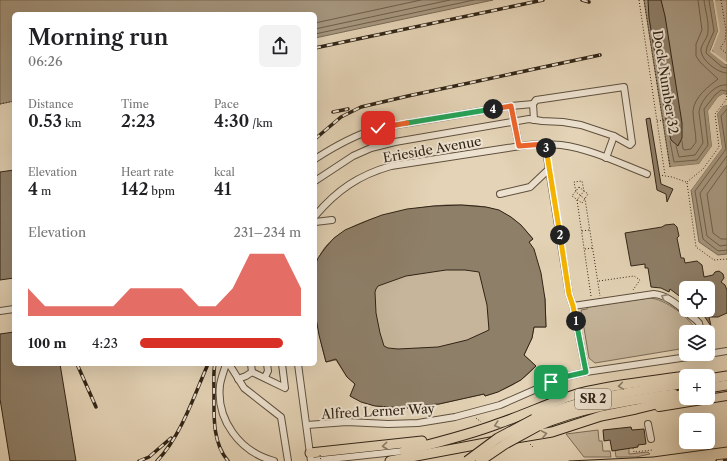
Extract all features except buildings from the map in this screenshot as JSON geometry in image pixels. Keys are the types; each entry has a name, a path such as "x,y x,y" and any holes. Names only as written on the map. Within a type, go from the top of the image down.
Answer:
{"highway":[{"path":"715,378 727,376"},
{"path":"404,451 495,425 548,404 580,394 679,377"},
{"name":"SR 2","path":"467,461 498,438 536,422 565,407 594,398 679,384"},
{"path":"715,387 727,385"},
{"path":"715,389 727,391"},
{"name":"SR 2","path":"480,461 536,422 601,405 679,393"},
{"path":"390,461 424,456 478,444 552,432 601,416 665,402 679,395"},
{"path":"311,458 465,434"},
{"path":"404,451 478,444"}],"main road":[{"path":"636,409 727,396"}],"street":[{"path":"317,158 350,139 378,128 511,106 533,104 536,100 624,87 632,143 630,145 614,136 581,125 563,122 542,122 529,119 395,142 371,148 353,156 317,180"},
{"path":"533,104 534,120"},
{"path":"511,106 519,146"},
{"path":"606,158 614,136"},
{"path":"545,144 569,294 573,306 586,372 679,358"},
{"name":"Erieside Avenue","path":"317,214 334,195 352,182 372,171 391,166 519,146 545,144 561,145 606,158 647,174"},
{"path":"500,194 530,187 549,169"},
{"path":"317,222 332,220"},
{"path":"573,306 660,294 695,319 699,325"},
{"path":"0,311 12,309"},
{"path":"715,353 727,351"},
{"path":"227,366 220,388 220,402 224,419 232,432 247,448 260,456 274,461"},
{"path":"229,366 244,388 280,417 288,461"},
{"path":"251,366 252,372"},
{"path":"265,377 268,371 267,366"},
{"path":"252,372 286,388 282,366"},
{"path":"298,366 311,458 404,451"},
{"path":"238,379 252,372"},
{"name":"Alfred Lerner Way","path":"307,426 347,422 388,424 455,417 500,404 564,377 586,372"},
{"path":"648,424 650,439"}],"path":[{"path":"639,0 665,175"},
{"name":"Dock Number 32","path":"644,0 670,167"},
{"path":"721,0 726,30 725,41 720,48 727,54"},
{"path":"687,182 703,169 719,147 715,114 726,100 727,93"},
{"path":"0,104 12,101"},
{"path":"657,121 666,120"},
{"path":"659,175 665,175 687,182"},
{"path":"592,297 577,200 580,196 584,191 582,181 574,182 576,192 580,196 585,199 600,296"},
{"path":"687,182 696,247 714,260 727,258"},
{"path":"579,187 584,191 588,194 582,203 572,196 579,187"},
{"path":"582,231 590,230"},
{"path":"584,249 593,248"},
{"path":"598,281 634,276 640,280 633,290"},
{"path":"471,413 483,424"},
{"path":"527,442 534,448"},
{"path":"633,448 634,452 652,450"},
{"path":"320,455 321,461"}],"shaded area":[{"path":"713,0 727,0 727,64 716,57 711,48 718,31"},
{"path":"432,206 474,206 495,210 514,220 533,239 529,242 545,299 546,327 534,327 532,338 524,355 536,366 525,377 513,385 485,396 484,394 439,404 408,406 408,408 392,408 364,403 350,396 355,384 347,377 336,360 326,362 319,335 317,318 318,260 326,246 339,235 355,226 374,218"},
{"path":"649,298 655,299 669,305 679,312 679,317 685,317 692,325 679,325 679,349 595,363 589,358 581,310 587,309 588,307"},
{"path":"598,430 599,441 602,441 603,451 610,451 611,457 584,457 566,434"},
{"path":"629,448 629,454 648,452 650,454 636,457 616,457 615,450"}],"water":[{"path":"0,0 493,0 317,38 317,12 12,12 12,101 0,104"},
{"path":"644,0 713,0 718,31 710,51 725,64 727,64 727,95 723,94 718,97 708,111 712,146 699,164 670,167"},
{"path":"727,105 727,254 718,255 699,242 691,190 722,148 717,114 723,106"}],"pier":[{"path":"713,0 715,0 720,31 712,51 727,62 727,64 710,52 718,31"},
{"path":"723,94 727,95 727,97 723,96 710,112 714,147 700,165 671,169 670,167 699,164 712,146 708,111 718,97"},
{"path":"727,103 727,105 723,106 717,114 722,148 691,190 689,189 720,147 715,114 722,104"}],"tram line":[{"path":"569,461 653,457 727,447"}],"railway":[{"path":"317,48 543,0"},
{"path":"582,0 589,2"},
{"path":"317,137 341,117 361,107 600,55"},
{"path":"333,112 348,109"},
{"path":"78,366 96,407"},
{"path":"157,461 166,451 180,428 207,366"},
{"path":"215,366 215,428 219,445 228,461"},
{"path":"139,461 149,457 171,438"},
{"path":"717,461 727,460"}],"route":[{"path":"378,128 511,106 519,146 527,144 545,144 569,294 573,306 586,372 564,377 551,382"}]}
